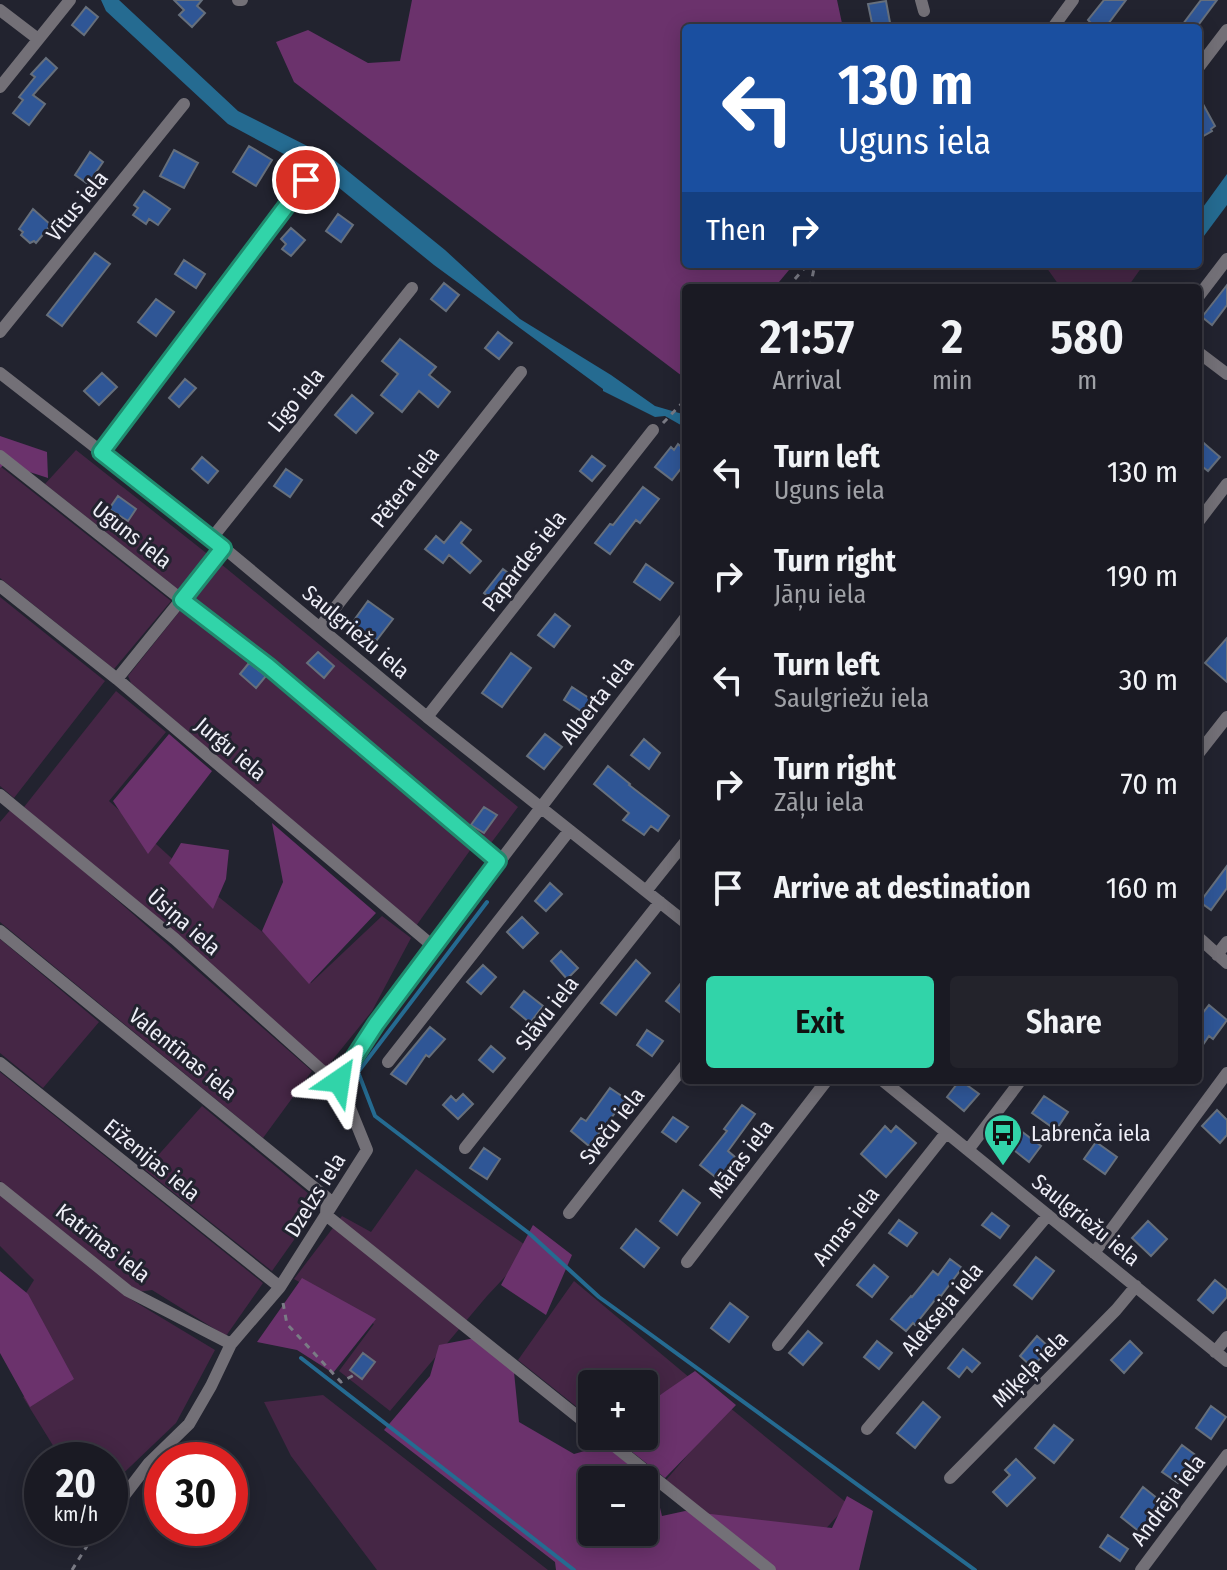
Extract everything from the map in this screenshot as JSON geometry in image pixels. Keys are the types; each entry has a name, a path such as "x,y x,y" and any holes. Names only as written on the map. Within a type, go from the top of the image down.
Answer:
{"street":[{"path":"0,87 70,0"},
{"path":"1055,24 1073,0"},
{"path":"0,10 38,39"},
{"path":"1202,63 1227,30"},
{"name":"Vītus iela","path":"0,332 184,104"},
{"path":"101,452 306,180"},
{"path":"1202,292 1227,259"},
{"name":"Līgo iela","path":"212,538 412,288"},
{"path":"1202,355 1227,374"},
{"name":"Pētera iela","path":"320,627 521,372"},
{"name":"Saulgriežu iela","path":"0,373 212,538 539,808 682,920"},
{"name":"Papardes iela","path":"427,717 653,430"},
{"name":"Uguns iela","path":"0,456 268,666 498,861"},
{"path":"1202,517 1227,484"},
{"path":"117,679 223,548"},
{"name":"Jurģu iela","path":"0,586 117,679 434,947"},
{"name":"Alberta iela","path":"539,808 682,622"},
{"path":"1202,749 1227,717"},
{"name":"Ūsiņa iela","path":"0,795 175,939 320,1069 339,1081"},
{"path":"339,1081 376,1024 539,808"},
{"path":"388,1062 569,831"},
{"path":"646,891 682,846"},
{"name":"Slāvu iela","path":"465,1148 660,902"},
{"name":"Valentīnas iela","path":"0,931 327,1198 326,1215"},
{"path":"1202,941 1222,959 1227,942"},
{"name":"Eiženijas iela","path":"0,1063 280,1287"},
{"name":"Sveču iela","path":"569,1213 682,1069"},
{"path":"1094,1253 1227,1073"},
{"name":"Dzelzs iela","path":"128,1490 149,1463 189,1424 231,1344 280,1287 367,1150 339,1081"},
{"name":"Māras iela","path":"687,1262 824,1084"},
{"name":"Saulgriežu iela","path":"887,1084 1227,1361"},
{"path":"968,1150 1018,1084"},
{"name":"Annas iela","path":"778,1345 946,1133"},
{"name":"Katrīnas iela","path":"0,1188 128,1291 231,1344"},
{"path":"326,1215 578,1417"},
{"name":"Alekseja iela","path":"867,1429 1048,1215"},
{"name":"Miķeļa iela","path":"950,1478 1136,1286"},
{"path":"1215,1352 1227,1337"},
{"path":"620,1450 770,1570"},
{"name":"Andrēja iela","path":"1141,1570 1227,1455"}],"path":[{"path":"790,284 804,268"},
{"path":"666,421 682,404"},
{"path":"280,1287 287,1324 341,1382 356,1374"},
{"path":"72,1570 87,1546"}],"shaded area":[{"path":"412,0 837,0 842,24 682,24 682,268 791,268 777,284 682,284 682,376 294,82 276,42 308,30 368,63 400,61"},
{"path":"1047,268 1141,268 1130,284 1058,284"},
{"path":"0,436 47,452 48,478 5,464 0,468"},
{"path":"76,450 210,556 180,591 45,484"},
{"path":"0,466 171,601 114,669 0,578"},
{"path":"221,564 518,807 488,847 193,598"},
{"path":"0,597 105,681 14,798 0,786"},
{"path":"183,607 471,849 416,926 131,683 128,676"},
{"path":"116,691 166,732 109,801 179,865 276,943 311,983 382,916 411,938 372,1011 326,1068 24,807"},
{"path":"169,734 212,771 148,854 113,801"},
{"path":"12,808 312,1071 263,1138 0,922 0,822"},
{"path":"272,823 376,913 309,984 262,931 283,882"},
{"path":"181,843 229,850 226,879 213,909 169,863"},
{"path":"0,939 99,1022 43,1088 0,1053"},
{"path":"0,1072 263,1283 226,1336 152,1290 138,1292 0,1181"},
{"path":"202,1106 320,1203 272,1271 145,1170"},
{"path":"416,1169 531,1249 390,1411 339,1371 374,1324 294,1279 342,1216 371,1232"},
{"path":"0,1194 132,1300 215,1350 176,1423 156,1442 144,1442 144,1454 128,1469 128,1442 51,1442 23,1397 68,1368 19,1304 34,1280 0,1246"},
{"path":"533,1225 572,1255 546,1315 501,1285"},
{"path":"0,1271 28,1294 74,1379 30,1407 0,1353"},
{"path":"302,1278 376,1319 333,1373 297,1350 257,1342"},
{"path":"574,1281 690,1378 658,1396 658,1370 578,1370 578,1408 518,1360"},
{"path":"480,1337 514,1372 519,1422 574,1454 588,1450 612,1450 630,1466 578,1466 578,1546 658,1546 658,1499 662,1516 685,1511 832,1528 847,1496 873,1511 859,1570 556,1570 555,1562 384,1430 430,1376 439,1345"},
{"path":"695,1371 736,1405 665,1478 658,1472 658,1466 650,1466 630,1450 658,1450 658,1396"},
{"path":"323,1395 548,1570 377,1570 291,1456 264,1402"},
{"path":"729,1407 848,1504 822,1533 744,1543 666,1480"}],"water":[{"path":"101,0 119,0 238,111 333,159 445,250 520,319 655,406 682,414 682,426 665,416 655,417 603,391 434,265 322,172 228,124 106,11"},
{"path":"1227,174 1227,205 1202,239 1202,208"}],"building":[{"path":"174,0 202,0 197,6 205,13 192,27 179,15 184,10"},
{"path":"1104,0 1126,0 1108,24 1090,24 1088,20"},
{"path":"1201,0 1217,0 1199,24 1183,24"},
{"path":"886,1 890,24 872,24 868,4"},
{"path":"86,7 98,17 84,35 72,25"},
{"path":"46,58 57,68 33,95 45,104 29,125 13,113 23,100 19,97 35,77 31,74"},
{"path":"1202,102 1215,126 1202,137"},
{"path":"249,146 272,160 256,186 233,172"},
{"path":"174,150 198,163 184,188 160,176"},
{"path":"90,152 103,162 88,184 75,175"},
{"path":"144,191 170,209 158,225 149,219 146,224 133,215 138,208 134,205"},
{"path":"33,209 51,225 36,243 30,243 19,229"},
{"path":"338,214 353,225 341,242 326,231"},
{"path":"291,228 305,240 291,256 282,249 286,244 281,239"},
{"path":"95,253 110,264 62,326 47,315"},
{"path":"184,260 205,274 196,288 175,274"},
{"path":"444,283 459,295 446,311 431,299"},
{"path":"1227,285 1227,305 1212,325 1202,317"},
{"path":"156,299 174,312 156,336 138,322"},
{"path":"498,332 512,343 499,359 485,348"},
{"path":"400,339 436,367 429,375 450,392 438,407 419,391 402,412 381,395 398,374 382,361"},
{"path":"102,373 117,387 99,405 84,391"},
{"path":"185,379 196,388 179,407 169,398"},
{"path":"352,395 373,413 356,433 335,415"},
{"path":"1202,441 1220,457 1208,471 1202,466"},
{"path":"678,444 682,448 682,467 672,480 655,467 671,447 674,450"},
{"path":"592,456 605,466 592,481 580,471"},
{"path":"202,457 218,471 208,483 192,469"},
{"path":"286,469 302,480 290,497 274,486"},
{"path":"643,487 659,499 640,523 636,520 610,554 595,543"},
{"path":"118,496 136,509 128,521 109,509"},
{"path":"461,522 471,530 461,543 481,561 470,573 449,555 443,563 425,549 436,536 444,543"},
{"path":"646,564 673,583 660,600 634,582"},
{"path":"503,569 516,579 498,604 484,593"},
{"path":"368,601 393,619 376,641 352,623"},
{"path":"555,614 570,626 554,647 538,635"},
{"path":"1227,638 1227,682 1205,663"},
{"path":"318,652 334,666 324,678 307,663"},
{"path":"511,653 531,668 502,707 482,693"},
{"path":"249,663 266,676 256,688 240,674"},
{"path":"572,687 592,700 584,713 564,700"},
{"path":"545,734 562,747 544,769 527,756"},
{"path":"644,739 660,753 649,769 631,755"},
{"path":"608,766 669,816 658,831 651,826 644,835 623,820 629,813 594,784"},
{"path":"484,807 497,815 484,833 471,825"},
{"path":"1227,866 1227,888 1211,910 1202,903"},
{"path":"550,883 562,894 546,911 535,901"},
{"path":"522,917 538,933 523,948 507,932"},
{"path":"561,951 578,968 567,979 551,961"},
{"path":"636,960 650,973 616,1015 601,1003"},
{"path":"483,965 496,977 481,994 467,982"},
{"path":"682,982 681,1013 666,1001"},
{"path":"524,991 543,1006 530,1023 511,1007"},
{"path":"1209,1005 1227,1020 1213,1039 1209,1036 1202,1046 1202,1014"},
{"path":"430,1027 445,1039 429,1057 426,1055 406,1084 391,1074"},
{"path":"647,1030 663,1041 652,1056 637,1045"},
{"path":"491,1046 505,1058 493,1072 479,1060"},
{"path":"957,1084 965,1084 979,1094 964,1111 947,1097"},
{"path":"610,1088 626,1099 589,1146 571,1131 581,1118 586,1121"},
{"path":"463,1094 473,1104 458,1119 443,1105 451,1096 456,1101"},
{"path":"1044,1096 1068,1112 1056,1130 1032,1113"},
{"path":"742,1105 755,1114 728,1151 735,1157 718,1179 700,1165 727,1131 724,1129"},
{"path":"1217,1110 1227,1120 1227,1135 1220,1143 1202,1126"},
{"path":"673,1117 688,1127 676,1142 662,1132"},
{"path":"885,1126 891,1132 896,1126 916,1143 886,1177 861,1154"},
{"path":"1021,1131 1041,1146 1029,1162 1010,1147"},
{"path":"1096,1142 1117,1157 1105,1174 1084,1159"},
{"path":"484,1148 500,1159 487,1179 470,1168"},
{"path":"683,1190 700,1203 677,1235 660,1221"},
{"path":"992,1213 1009,1226 1000,1238 982,1225"},
{"path":"899,1220 917,1233 907,1246 889,1233"},
{"path":"1148,1221 1167,1239 1151,1256 1132,1238"},
{"path":"636,1229 659,1248 644,1267 621,1248"},
{"path":"1036,1257 1054,1271 1032,1299 1014,1285"},
{"path":"950,1259 962,1268 941,1296 906,1331 891,1319 933,1271 938,1275"},
{"path":"874,1265 888,1277 872,1297 857,1285"},
{"path":"1215,1280 1227,1290 1227,1297 1213,1313 1198,1300"},
{"path":"730,1303 748,1317 729,1342 711,1328"},
{"path":"808,1331 822,1343 803,1365 789,1353"},
{"path":"1037,1336 1050,1348 1032,1367 1020,1356"},
{"path":"877,1341 892,1353 879,1369 864,1357"},
{"path":"1130,1341 1142,1353 1124,1373 1111,1360"},
{"path":"963,1349 980,1363 972,1372 967,1367 959,1377 948,1368"},
{"path":"363,1353 375,1362 362,1379 350,1370"},
{"path":"923,1402 940,1417 915,1448 897,1433"},
{"path":"1211,1406 1226,1417 1211,1439 1196,1428"},
{"path":"1054,1425 1073,1440 1054,1463 1035,1448"},
{"path":"1182,1445 1198,1457 1178,1483 1162,1472"},
{"path":"1016,1459 1035,1478 1007,1506 993,1492 1010,1475 1005,1470"},
{"path":"1143,1487 1163,1503 1141,1533 1121,1517"},
{"path":"1108,1535 1128,1549 1120,1561 1100,1547"}],"waterway":[{"path":"487,902 358,1072 375,1116 530,1234 599,1297 975,1570"},
{"path":"301,1358 574,1570"}],"place":[{"name":"Labrenča iela","path":"1003,1167"}],"route":[{"path":"306,180 101,452 223,548 182,600 268,666 498,861 376,1024 339,1081"}]}
